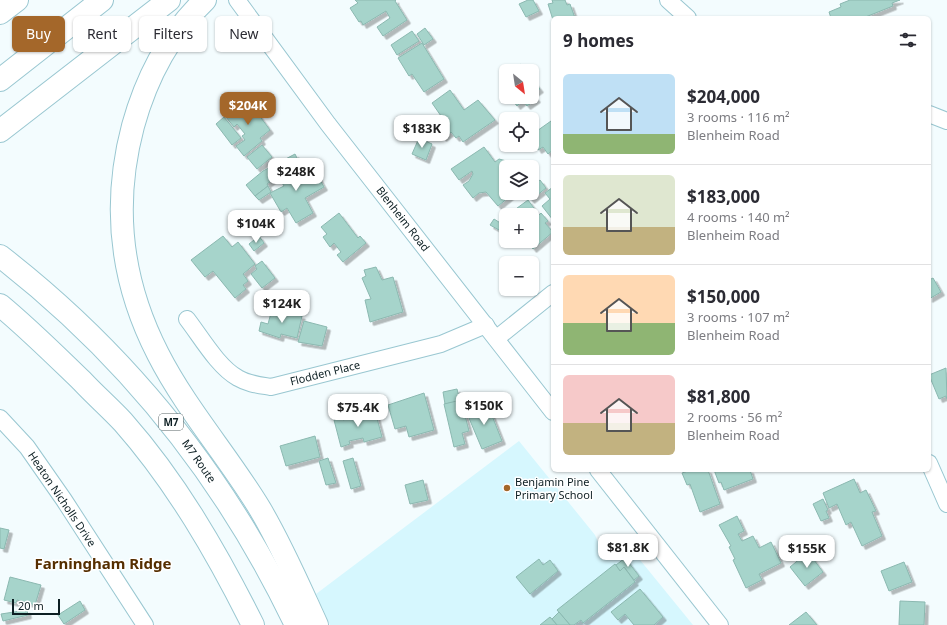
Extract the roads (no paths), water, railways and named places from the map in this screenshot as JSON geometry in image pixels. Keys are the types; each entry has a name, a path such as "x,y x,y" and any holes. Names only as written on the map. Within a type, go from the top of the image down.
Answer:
{"highway":[{"path":"0,13 17,0"},
{"path":"0,80 102,0"},
{"path":"0,131 169,0"},
{"path":"205,0 176,34 153,70 138,108 127,149 123,188 123,231 128,276 145,326 159,355 181,392 260,509 285,556 317,625"},
{"name":"M7 Route","path":"0,256 32,281 98,341 174,426 230,506 253,544 296,625"},
{"path":"0,305 29,329 127,428 175,491 206,537 231,581 253,625"}],"street":[{"name":"Blenheim Road","path":"237,0 328,124 551,409"},
{"path":"668,0 686,16"},
{"path":"931,115 947,121"},
{"path":"496,338 551,295"},
{"name":"Flodden Place","path":"187,319 218,360 237,377 253,384 270,387 441,344 486,325"},
{"name":"Heaton Nicholls Drive","path":"0,418 27,447 64,500 145,625"},
{"path":"931,468 947,504"},
{"path":"600,472 720,625"}],"place":[{"name":"Benjamin Pine Primary School","path":"507,488"}],"district":[{"name":"Farningham Ridge","path":"103,564"}]}
